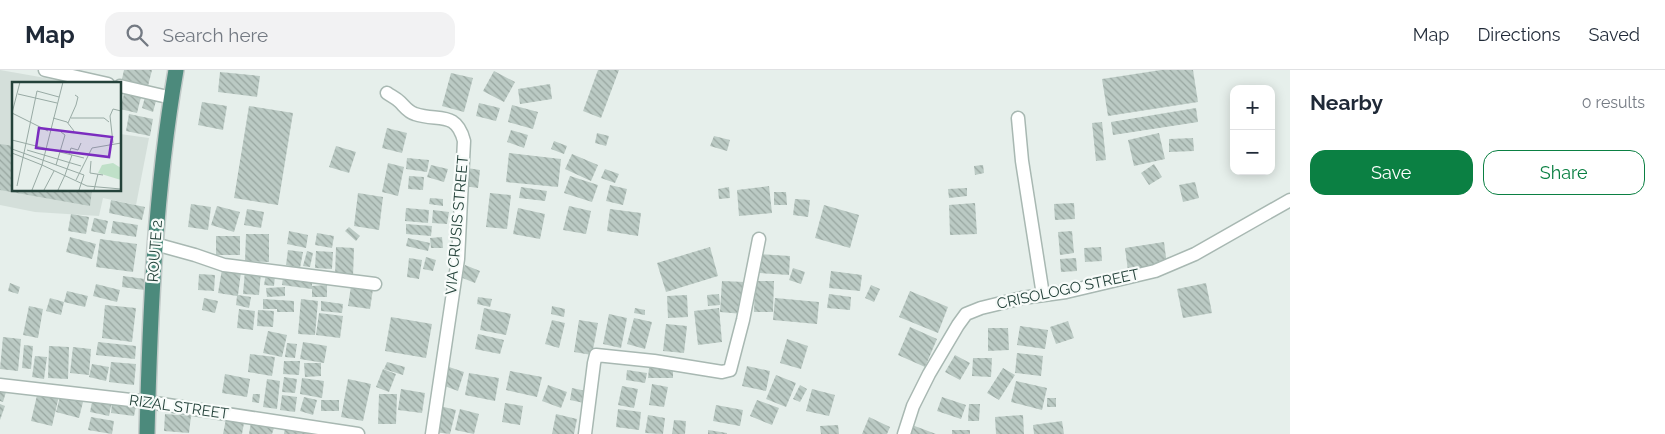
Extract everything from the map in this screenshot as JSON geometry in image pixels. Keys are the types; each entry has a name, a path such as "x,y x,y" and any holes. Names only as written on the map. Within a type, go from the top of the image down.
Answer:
{"highway":[{"name":"ROUTE 2","path":"147,434 155,244 159,194 176,70"}],"street":[{"path":"45,70 99,82"},
{"path":"121,86 172,98"},
{"name":"VIA CRUSIS STREET","path":"387,93 399,100 408,111 456,123 461,130 464,141 458,259 432,434"},
{"path":"1018,118 1022,161 1043,295"},
{"name":"CRISOLOGO STREET","path":"904,434 913,406 929,374 966,314 980,308 1066,292 1155,272 1195,254 1290,200"},
{"path":"585,434 596,355 654,361 722,372 730,370 743,320 758,239"},
{"path":"155,244 224,265 374,284"},
{"name":"RIZAL STREET","path":"0,384 148,402 358,434"}],"shaded area":[{"path":"0,70 69,82 12,82 12,191 121,191 121,134 149,138 136,205 103,198 99,216 35,212 0,205"}],"building":[{"path":"124,70 152,70 148,86 122,79"},
{"path":"598,70 619,70 601,118 583,111"},
{"path":"1161,70 1193,70 1198,102 1108,116 1102,79"},
{"path":"494,71 515,82 504,102 483,91"},
{"path":"220,72 260,76 257,97 218,92"},
{"path":"451,73 473,78 464,112 442,106"},
{"path":"550,84 552,99 520,104 518,89"},
{"path":"124,94 141,97 137,113 121,109"},
{"path":"145,97 156,101 153,112 142,108"},
{"path":"202,102 227,106 223,130 198,125"},
{"path":"479,103 500,108 496,121 476,116"},
{"path":"512,105 538,112 533,129 508,122"},
{"path":"249,106 293,113 278,205 234,198"},
{"path":"1196,108 1198,122 1113,135 1111,122"},
{"path":"129,114 153,119 150,136 126,131"},
{"path":"1102,122 1106,160 1096,161 1092,123"},
{"path":"387,128 407,133 402,153 382,148"},
{"path":"511,130 528,135 524,148 507,142"},
{"path":"597,133 609,136 606,146 595,143"},
{"path":"1159,133 1165,159 1134,166 1128,140"},
{"path":"714,136 730,140 727,151 710,146"},
{"path":"1193,138 1194,151 1169,152 1169,139"},
{"path":"554,141 567,146 564,154 551,149"},
{"path":"0,144 12,146 12,191 92,191 90,206 0,190"},
{"path":"336,146 356,152 349,173 329,167"},
{"path":"509,153 561,159 558,187 506,182"},
{"path":"572,154 598,165 591,181 565,169"},
{"path":"407,158 429,160 427,172 406,169"},
{"path":"388,163 404,167 398,196 382,192"},
{"path":"1154,164 1162,177 1149,185 1141,173"},
{"path":"431,165 448,169 444,182 427,177"},
{"path":"983,165 984,173 975,175 974,166"},
{"path":"467,168 480,170 478,188 464,186"},
{"path":"605,169 619,174 615,183 601,178"},
{"path":"409,176 424,177 423,190 408,189"},
{"path":"570,176 598,185 592,202 564,193"},
{"path":"1195,182 1199,198 1183,202 1179,185"},
{"path":"610,185 627,189 623,205 606,201"},
{"path":"769,186 772,213 739,216 737,190"},
{"path":"521,187 547,191 545,201 519,198"},
{"path":"729,187 730,198 719,199 718,189"},
{"path":"967,188 967,196 949,198 948,189"},
{"path":"774,192 786,192 787,205 774,205"},
{"path":"358,193 383,197 379,230 354,226"},
{"path":"490,193 511,195 507,229 486,227"},
{"path":"430,198 443,199 443,206 429,204"},
{"path":"795,199 810,200 808,217 793,215"},
{"path":"111,200 145,207 142,220 109,213"},
{"path":"975,203 977,234 950,235 949,205"},
{"path":"1074,203 1075,219 1055,220 1054,204"},
{"path":"191,204 211,207 208,230 188,227"},
{"path":"824,205 859,215 850,248 815,238"},
{"path":"217,206 240,212 234,232 211,225"},
{"path":"569,206 591,211 586,234 563,230"},
{"path":"406,208 429,210 428,223 405,221"},
{"path":"518,208 545,214 540,239 513,234"},
{"path":"247,209 264,212 261,228 244,225"},
{"path":"610,209 641,213 638,236 607,231"},
{"path":"433,210 449,212 447,224 432,223"},
{"path":"71,214 89,217 86,234 68,231"},
{"path":"94,218 108,221 105,234 91,231"},
{"path":"113,221 138,225 136,237 111,233"},
{"path":"406,224 432,226 431,236 406,234"},
{"path":"349,227 360,236 356,241 345,231"},
{"path":"289,231 308,235 306,248 287,244"},
{"path":"1072,231 1074,253 1060,255 1058,232"},
{"path":"317,233 334,236 332,248 315,245"},
{"path":"246,234 269,234 269,262 245,261"},
{"path":"216,236 240,236 240,255 216,255"},
{"path":"70,237 96,244 92,259 66,252"},
{"path":"442,237 443,248 431,248 430,238"},
{"path":"408,238 430,243 428,251 406,246"},
{"path":"100,239 137,244 133,272 96,267"},
{"path":"1164,242 1167,265 1128,271 1125,248"},
{"path":"336,247 354,248 353,277 335,276"},
{"path":"710,247 718,276 666,292 657,263"},
{"path":"1101,247 1102,261 1085,262 1084,248"},
{"path":"288,250 303,252 300,268 286,265"},
{"path":"307,251 313,253 310,267 303,266"},
{"path":"316,251 333,252 332,269 315,268"},
{"path":"760,254 790,256 789,275 759,273"},
{"path":"426,257 436,260 433,271 423,269"},
{"path":"409,258 422,260 419,279 407,277"},
{"path":"1076,258 1077,271 1061,272 1060,259"},
{"path":"465,265 480,271 475,283 460,277"},
{"path":"793,268 805,272 801,284 789,280"},
{"path":"222,269 241,272 238,295 251,297 249,308 236,305 237,296 218,293"},
{"path":"245,270 261,272 259,295 243,294"},
{"path":"831,271 862,275 860,291 829,288"},
{"path":"199,274 215,275 214,291 198,290"},
{"path":"266,274 275,276 274,286 264,285"},
{"path":"123,276 145,279 144,290 122,287"},
{"path":"283,277 312,281 312,286 327,285 327,297 312,297 312,289 282,285"},
{"path":"722,281 745,282 743,314 720,312"},
{"path":"755,281 774,281 773,312 754,312"},
{"path":"10,283 20,287 18,294 8,291"},
{"path":"1206,283 1212,313 1183,318 1177,289"},
{"path":"96,284 120,290 117,302 93,296"},
{"path":"871,285 880,289 874,302 865,298"},
{"path":"351,286 373,289 370,309 348,306"},
{"path":"285,287 285,296 267,297 266,288"},
{"path":"67,291 88,296 85,307 64,302"},
{"path":"910,291 948,307 938,333 899,317"},
{"path":"719,294 720,305 708,306 707,295"},
{"path":"829,294 851,297 850,310 827,308"},
{"path":"687,295 688,317 668,318 667,296"},
{"path":"478,297 492,299 490,307 477,304"},
{"path":"50,298 64,302 61,315 46,311"},
{"path":"204,298 218,301 215,313 202,310"},
{"path":"775,298 819,302 817,324 773,320"},
{"path":"263,299 294,301 294,312 277,312 277,309 263,309"},
{"path":"301,299 318,301 315,335 298,334"},
{"path":"321,301 343,304 342,313 321,311"},
{"path":"105,305 136,308 132,342 102,338"},
{"path":"29,306 43,309 38,338 23,335"},
{"path":"552,306 565,309 564,317 551,314"},
{"path":"484,308 511,314 506,335 480,330"},
{"path":"635,308 645,310 645,315 634,313"},
{"path":"719,308 722,342 698,345 694,311"},
{"path":"239,309 255,311 253,330 237,328"},
{"path":"258,310 274,311 273,327 257,326"},
{"path":"319,313 343,316 340,338 316,335"},
{"path":"609,314 627,318 621,348 603,344"},
{"path":"391,317 432,324 426,358 385,351"},
{"path":"634,318 652,322 645,349 627,344"},
{"path":"552,320 565,323 559,348 545,344"},
{"path":"579,320 598,323 592,355 574,352"},
{"path":"1068,321 1074,338 1056,344 1050,327"},
{"path":"666,324 687,326 684,353 663,351"},
{"path":"1020,326 1048,330 1045,349 1017,345"},
{"path":"910,327 937,339 925,367 898,355"},
{"path":"988,328 1008,328 1009,350 988,351"},
{"path":"268,331 287,335 282,357 263,353"},
{"path":"478,334 504,340 500,354 475,349"},
{"path":"3,337 21,339 18,371 0,369"},
{"path":"787,339 808,346 801,369 780,363"},
{"path":"98,342 136,346 135,359 96,355"},
{"path":"303,342 327,346 324,363 300,359"},
{"path":"287,343 297,344 295,358 285,357"},
{"path":"24,345 33,346 31,369 22,368"},
{"path":"49,346 69,347 68,379 48,378"},
{"path":"73,347 91,349 89,375 70,373"},
{"path":"1017,353 1043,356 1041,376 1015,373"},
{"path":"250,354 275,357 272,376 248,372"},
{"path":"955,355 970,363 960,380 945,372"},
{"path":"35,356 47,357 44,379 32,377"},
{"path":"973,358 992,358 991,377 972,376"},
{"path":"284,361 300,361 299,375 283,374"},
{"path":"111,362 136,364 134,385 109,382"},
{"path":"387,362 405,367 403,375 384,369"},
{"path":"304,363 321,363 321,376 305,377"},
{"path":"92,364 109,367 106,381 89,377"},
{"path":"747,366 770,371 766,391 742,386"},
{"path":"449,367 464,372 458,391 442,385"},
{"path":"649,368 673,368 673,378 648,378"},
{"path":"1003,368 1015,375 999,400 987,393"},
{"path":"383,369 396,374 389,392 376,387"},
{"path":"627,370 647,373 645,383 626,380"},
{"path":"510,371 542,377 537,397 506,390"},
{"path":"469,373 499,378 495,401 465,395"},
{"path":"225,374 250,379 247,397 222,393"},
{"path":"776,375 796,383 786,407 766,399"},
{"path":"284,377 297,379 295,393 282,392"},
{"path":"302,378 324,381 322,398 300,394"},
{"path":"267,379 280,381 277,409 263,407"},
{"path":"348,379 371,384 363,421 341,417"},
{"path":"1016,381 1047,388 1042,410 1011,402"},
{"path":"652,384 668,387 664,407 649,405"},
{"path":"548,385 567,392 561,408 542,401"},
{"path":"800,385 807,389 800,402 793,399"},
{"path":"622,386 638,389 634,408 618,405"},
{"path":"572,388 586,391 584,403 570,400"},
{"path":"401,389 425,393 422,413 398,410"},
{"path":"812,389 835,395 829,416 806,411"},
{"path":"0,390 6,392 3,402 0,401"},
{"path":"38,391 59,396 52,426 31,421"},
{"path":"61,393 84,398 79,418 56,412"},
{"path":"253,394 260,394 259,403 252,402"},
{"path":"379,394 397,394 396,424 378,424"},
{"path":"282,395 297,397 295,412 280,410"},
{"path":"93,397 112,401 109,416 90,412"},
{"path":"304,397 317,400 313,415 300,411"},
{"path":"942,397 966,405 961,419 937,411"},
{"path":"1047,398 1056,398 1056,407 1047,407"},
{"path":"321,400 339,400 339,411 321,411"},
{"path":"757,400 779,408 772,425 750,416"},
{"path":"112,403 136,406 134,416 111,413"},
{"path":"505,403 523,406 520,425 502,422"},
{"path":"0,404 5,406 0,420"},
{"path":"969,404 980,404 979,421 968,421"},
{"path":"716,405 743,410 740,426 713,421"},
{"path":"440,406 456,410 450,434 434,432"},
{"path":"460,409 479,414 474,434 455,430"},
{"path":"618,409 641,412 639,430 616,427"},
{"path":"165,414 191,416 189,433 164,431"},
{"path":"556,414 577,419 574,434 552,434"},
{"path":"648,415 665,418 663,434 645,433"},
{"path":"1023,415 1024,434 996,434 995,417"},
{"path":"91,417 114,421 112,434 88,430"},
{"path":"869,417 890,427 887,434 862,434"},
{"path":"226,419 244,423 242,434 223,434"},
{"path":"674,420 686,421 685,434 672,434"},
{"path":"1062,421 1064,434 1034,434 1033,425"},
{"path":"251,422 274,428 272,434 249,434"},
{"path":"838,425 839,434 821,434 820,426"},
{"path":"912,425 936,434 909,434"},
{"path":"285,427 317,434 284,434"},
{"path":"708,430 727,433 727,434 708,434"},
{"path":"952,430 970,430 970,434 952,434"}]}
